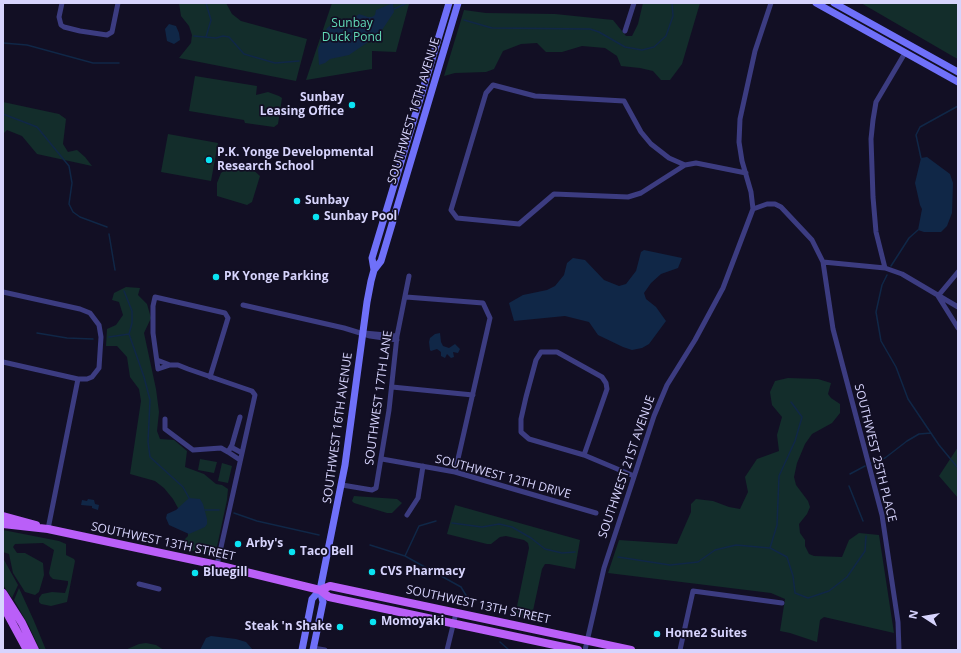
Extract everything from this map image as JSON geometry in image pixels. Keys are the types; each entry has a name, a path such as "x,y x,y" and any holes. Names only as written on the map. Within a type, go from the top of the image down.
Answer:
{"main road":[{"name":"SOUTHWEST 16TH AVENUE","path":"313,649 323,602 320,590 342,485 367,302 374,270 372,258 449,3"},
{"name":"SOUTHWEST 16TH AVENUE","path":"374,270 381,261 458,3"},
{"path":"816,3 958,82"},
{"path":"834,3 958,72"},
{"path":"905,53 910,45"},
{"name":"SOUTHWEST 13TH STREET","path":"3,516 48,530"},
{"name":"SOUTHWEST 13TH STREET","path":"3,524 48,530 217,565 320,590 329,597 578,650"},
{"name":"SOUTHWEST 13TH STREET","path":"320,590 330,586 631,650"},
{"name":"SOUTHWEST 16TH AVENUE","path":"302,650 312,600 320,590"},
{"path":"3,593 22,623 36,650"},
{"path":"3,606 27,650"}],"street":[{"path":"62,3 60,16 61,25 69,29 107,35 112,32 118,3"},
{"path":"625,32 634,3"},
{"name":"SOUTHWEST 21ST AVENUE","path":"585,650 604,568 643,444 666,385 696,340 723,288 753,209 751,192 739,142 740,119 755,51 771,3"},
{"path":"885,268 876,232 871,140 876,102 905,53"},
{"path":"685,165 669,158 651,144 640,132 624,101 535,96 493,85 486,93 451,210 453,215 457,218 519,224 554,194 628,197 641,193 685,165 696,163 746,173"},
{"name":"SOUTHWEST 25TH PLACE","path":"753,209 767,204 775,204 781,207 812,240 823,262 833,329 882,515 898,622 899,650"},
{"path":"823,262 885,268 902,274 938,296 958,306"},
{"path":"938,296 958,272"},
{"name":"SOUTHWEST 17TH LANE","path":"342,485 374,490 376,488 382,459 397,338 409,276"},
{"path":"3,292 80,309 90,313 99,325 101,337 99,368 92,377 78,379 3,362"},
{"path":"938,296 958,328"},
{"path":"210,376 228,318 225,313 155,297 153,306 153,333 158,369 170,365 178,365 252,391 255,396 217,565"},
{"path":"406,297 483,303 490,322 455,472"},
{"path":"243,306 363,333 397,338"},
{"path":"584,456 607,389 606,383 602,377 557,352 542,352 536,360 526,397 521,419 521,432 529,439 584,456 634,476"},
{"path":"157,360 170,365"},
{"path":"48,530 78,379"},
{"path":"392,387 473,395"},
{"path":"229,450 240,417"},
{"path":"165,419 165,429 193,450 221,448 242,453"},
{"path":"229,450 240,460"},
{"name":"SOUTHWEST 12TH DRIVE","path":"382,459 455,472 596,513"},
{"path":"407,515 418,498 423,466"},
{"path":"139,584 159,588"},
{"path":"680,650 693,591 782,603"},
{"path":"447,650 456,613"},
{"path":"313,649 325,650"}],"green space":[{"path":"179,3 226,3 232,14 241,21 307,39 296,81 179,58 191,43 192,35 189,26 181,16"},
{"name":"Sunbay Duck Pond","path":"332,3 409,4 396,52 372,51 372,69 306,80"},
{"path":"643,3 700,3 682,64 670,80 661,80 653,71 621,66 617,56 605,48 582,46 562,52 546,52 537,43 521,44 503,51 494,69 486,72 455,73 444,76 464,10 486,13 555,14 613,20 626,36 632,36 638,24"},
{"path":"861,3 958,3 958,59 954,57"},
{"path":"195,76 257,86 256,95 268,92 279,96 282,98 278,124 274,127 245,123 244,120 189,111"},
{"path":"3,102 59,114 66,119 63,144 68,152 77,150 92,166 37,154 22,136 7,130 3,134"},
{"path":"168,134 218,143 211,181 161,172"},
{"path":"237,164 249,166 260,176 252,202 247,205 217,196 217,183 221,173 227,168"},
{"path":"126,287 140,288 138,295 147,304 151,318 144,333 156,389 159,412 157,431 160,439 174,440 187,451 185,467 204,474 216,484 222,485 228,489 215,556 189,550 184,545 184,540 188,536 188,526 173,499 164,488 155,481 130,474 141,401 139,389 130,377 127,357 117,346 106,346 107,329 116,325 123,315 119,302 112,300 114,293"},
{"path":"788,378 818,379 831,383 828,394 840,404 840,413 832,423 812,434 805,444 797,463 794,477 796,485 808,501 810,507 807,514 799,524 800,533 805,540 805,546 809,554 814,556 842,557 849,540 859,533 879,535 894,633 824,617 820,620 817,642 780,631 785,599 771,593 608,573 619,540 677,544 691,512 691,504 696,499 713,501 729,507 740,509 748,492 745,477 757,459 779,451 777,435 782,417 772,405 770,392 775,381"},
{"path":"958,447 958,498 939,476"},
{"path":"200,459 217,462 214,473 198,470"},
{"path":"222,463 232,466 228,483 218,481"},
{"path":"354,496 397,499 402,503 392,513 387,513 354,503 352,501"},
{"path":"455,505 580,540 575,569 545,564 542,569 531,620 515,616 529,548 528,543 524,540 506,536 500,537 491,544 487,544 447,534"},
{"path":"3,530 59,541 66,544 66,555 75,561 67,602 51,606 41,604 39,602 39,598 42,594 52,592 65,593 68,584 68,581 53,579 50,576 49,573 54,550 43,543 15,544 13,547 17,553 25,553 43,563 44,575 39,592 35,595 25,592 13,573 9,554 3,552"},
{"path":"3,558 18,585 12,598 3,585"},
{"path":"19,588 46,650 40,650 29,626 14,600"},
{"path":"146,643 156,645 164,650 125,650 139,644"}],"water":[{"name":"Sunbay Duck Pond","path":"393,3 394,12 382,30 371,40 349,55 330,59 319,65 318,49 327,28 335,22 352,20 359,14 372,17 375,15 376,10"},
{"path":"169,24 176,26 179,33 180,40 174,44 167,41 165,29"},
{"path":"927,157 950,174 953,183 952,213 947,226 941,232 924,232 918,230 922,209 915,183 921,158"},
{"path":"644,250 682,258 678,268 661,274 651,283 644,293 646,299 656,307 666,321 649,344 642,348 632,350 623,347 598,335 589,322 565,316 514,321 509,303 523,295 547,290 555,286 564,275 567,263 573,258 585,260 604,280 619,286 626,284 636,271 641,252"},
{"path":"440,333 443,346 449,348 455,344 460,349 458,353 453,352 454,357 451,358 447,354 445,358 441,356 441,352 437,349 430,350 430,338 435,334"},
{"path":"189,498 200,499 203,504 207,524 205,527 189,534 169,525 166,518 167,514 176,510"},
{"path":"88,499 94,500 95,504 99,505 98,510 92,508 92,506 81,505 82,500 87,501"},
{"path":"211,636 236,639 246,642 253,650 200,650 206,638"}],"waterway":[{"path":"206,3 211,20 206,37"},
{"path":"394,9 407,3"},
{"path":"464,20 492,28 590,29 599,32 625,47 642,50 654,47 666,36 673,16 672,3"},
{"path":"194,36 216,38 223,36 229,37 244,54 275,63 299,61"},
{"path":"3,43 27,45 93,63 119,63"},
{"path":"921,158 916,135 920,127 958,106"},
{"path":"3,114 37,127 69,166 72,183 69,204 73,212 80,217 107,227"},
{"path":"891,266 909,238 918,230"},
{"path":"109,234 115,270"},
{"path":"887,275 882,285 876,312 881,341 896,367 908,399 939,445 958,468"},
{"path":"124,291 132,311 132,323 129,334 144,377 150,400 148,442 150,457 183,487 189,498"},
{"path":"37,333 67,338 93,339"},
{"path":"109,337 129,334"},
{"path":"770,548 777,525 779,476 795,441 802,417 791,402"},
{"path":"872,463 885,458 907,441 919,434 931,433"},
{"path":"850,474 865,466"},
{"path":"849,486 863,521"},
{"path":"205,510 219,510"},
{"path":"234,513 257,521 319,535"},
{"path":"405,556 419,526 436,521"},
{"path":"452,523 482,527 499,524 512,527 531,538 545,549 562,553 575,552"},
{"path":"618,557 670,565 698,562 715,550 736,545 770,548 787,557 793,576 795,593 808,598 829,591 847,577 865,551 866,536"},
{"path":"370,545 405,556 461,587 470,602"},
{"path":"500,642 509,650"}],"place":[{"name":"Sunbay Leasing Office","path":"352,105"},
{"name":"P.K. Yonge Developmental Research School","path":"209,160"},
{"name":"Sunbay","path":"297,201"},
{"name":"Sunbay Pool","path":"316,217"},
{"name":"PK Yonge Parking","path":"216,277"},
{"name":"Arby's","path":"238,544"},
{"name":"Taco Bell","path":"292,552"},
{"name":"CVS Pharmacy","path":"372,572"},
{"name":"Bluegill","path":"195,573"},
{"name":"Momoyaki","path":"373,622"},
{"name":"Steak 'n Shake","path":"340,627"},
{"name":"Home2 Suites","path":"657,634"}]}
